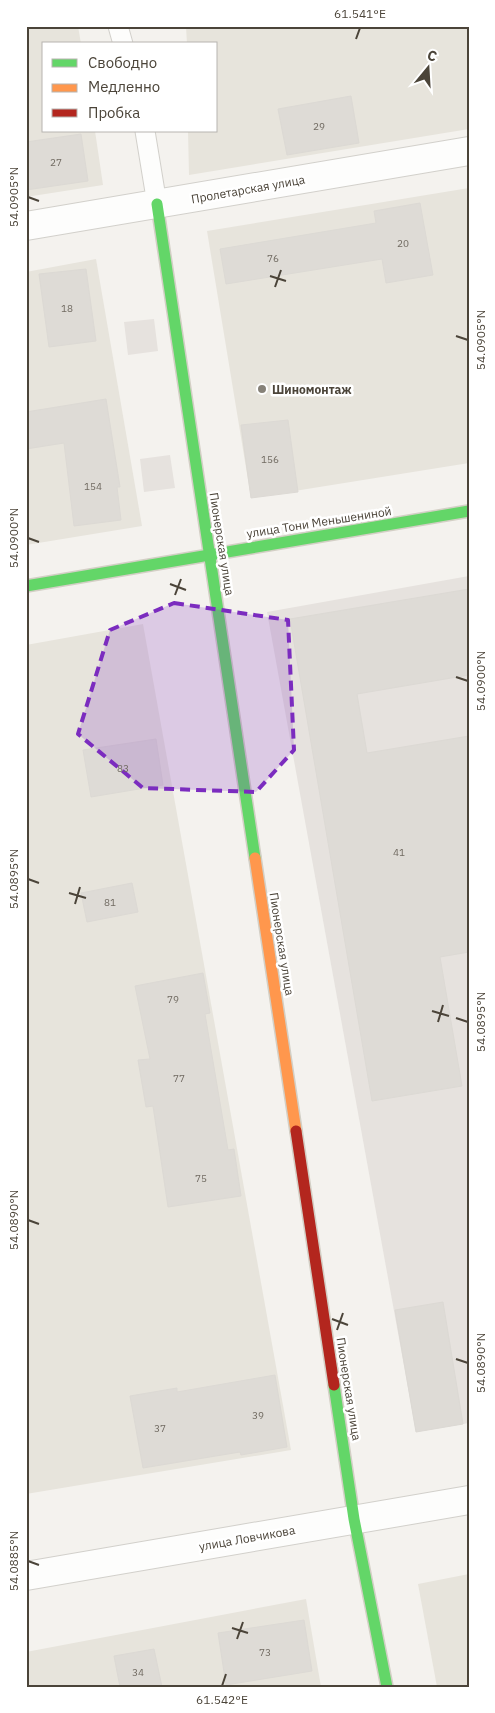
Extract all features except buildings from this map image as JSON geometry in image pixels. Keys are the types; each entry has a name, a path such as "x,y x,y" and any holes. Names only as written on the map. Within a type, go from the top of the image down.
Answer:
{"street":[{"name":"Пролетарская улица","path":"26,226 469,151"},
{"name":"Пионерская улица","path":"157,204 354,1519 387,1687"},
{"name":"улица Тони Меньшениной","path":"26,586 469,511"},
{"name":"улица Ловчикова","path":"26,1576 469,1500"}],"lane":[{"path":"118,26 122,42"},
{"path":"145,132 157,204"}],"highlighted area":[{"path":"174,603 288,620 294,750 256,792 143,788 78,734 110,630"}],"shaded area":[{"path":"26,26 78,26 81,42 42,42 42,132 95,132 103,185 26,197"},
{"path":"186,26 469,26 469,129 189,175 188,132 218,132 218,42 187,42"},
{"path":"469,188 469,463 251,498 207,231"},
{"path":"96,259 142,526 26,545 26,272"},
{"path":"154,319 158,351 128,355 124,322"},
{"path":"170,455 175,488 144,492 140,459"},
{"path":"469,576 469,1423 416,1432 267,612"},
{"path":"143,624 291,1450 26,1494 26,645"},
{"path":"469,1574 469,1687 437,1687 418,1584"},
{"path":"306,1599 321,1687 26,1687 26,1652"}],"traffic: fast":[{"path":"157,204 255,858"},
{"path":"26,586 469,511"},
{"path":"334,1385 354,1519 387,1687"}],"traffic: slow":[{"path":"255,858 296,1131"}],"traffic: jam":[{"path":"296,1131 334,1385"}],"place":[{"name":"Шиномонтаж","path":"262,389"}]}
